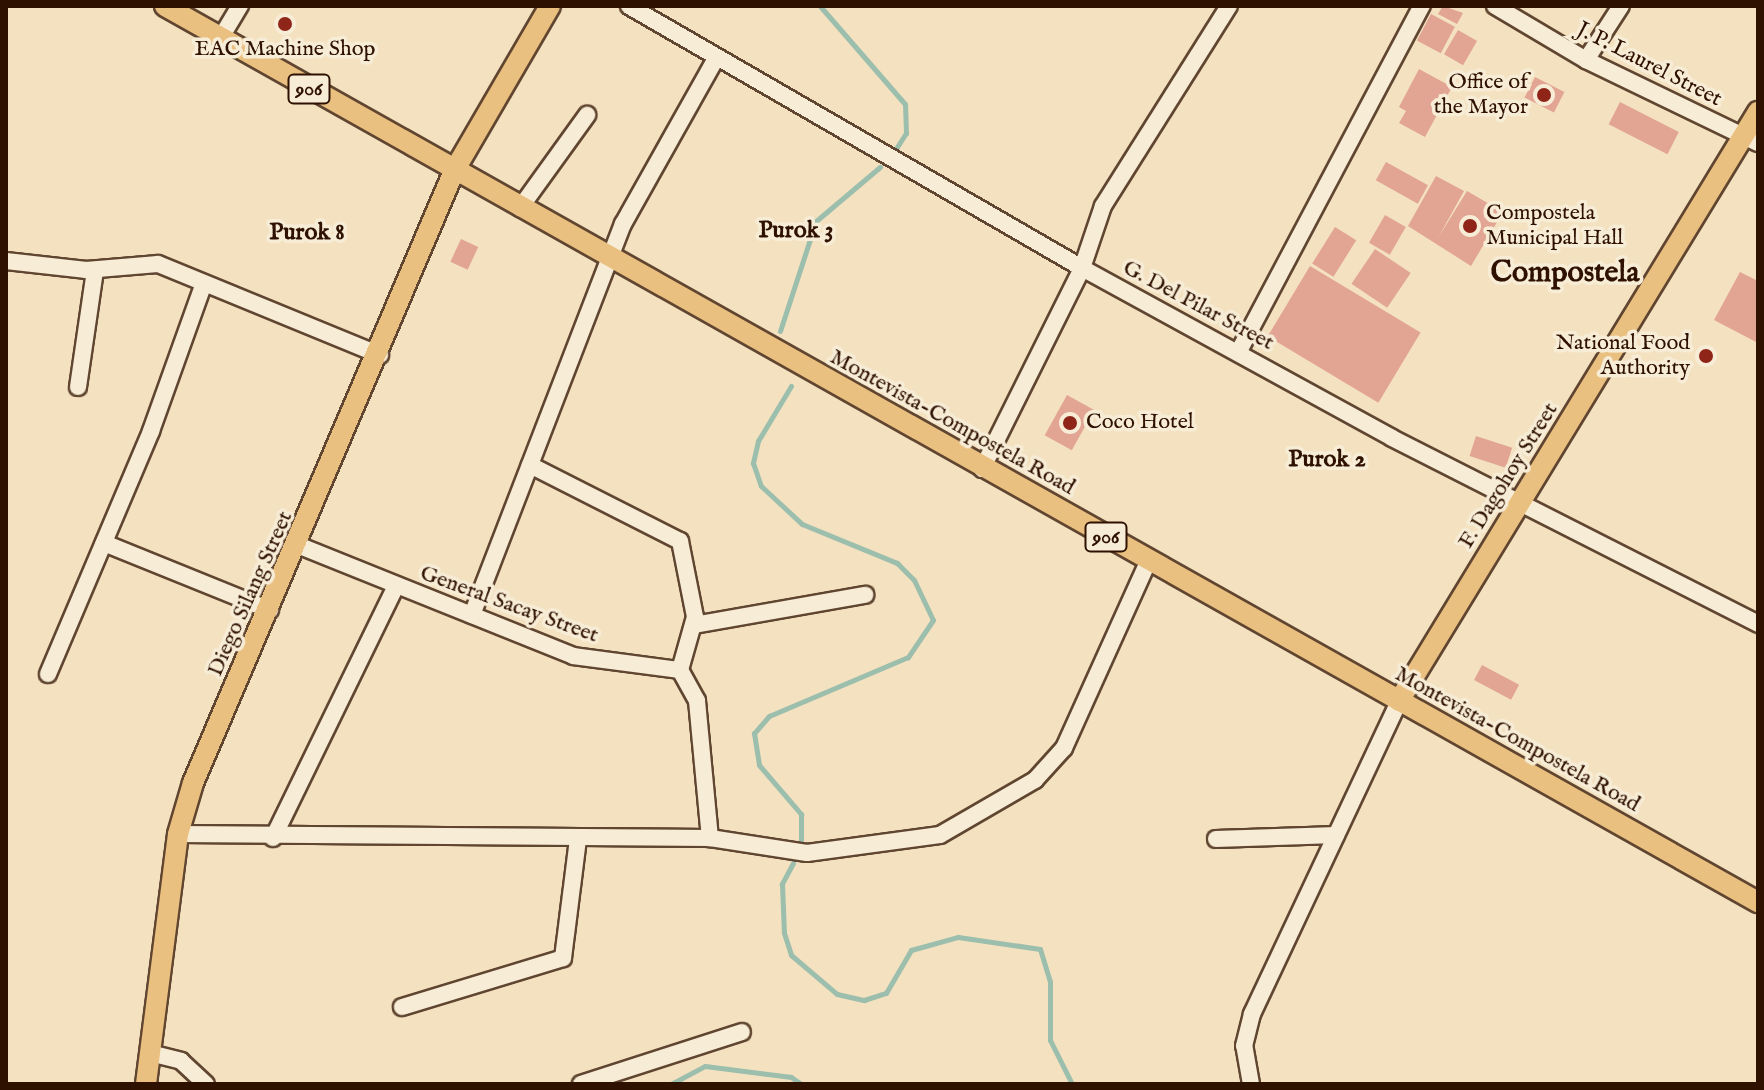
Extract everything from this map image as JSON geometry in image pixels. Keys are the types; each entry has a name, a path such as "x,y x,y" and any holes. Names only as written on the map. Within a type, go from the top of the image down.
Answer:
{"main road":[{"name":"Montevista-Compostela Road","path":"165,6 982,469 1758,902"},
{"name":"Diego Silang Street","path":"146,1084 178,834 193,783 300,546 454,171 550,6"},
{"name":"F. Dagohoy Street","path":"1399,701 1750,140 1758,112"}],"street":[{"path":"220,39 240,6"},
{"name":"G. Del Pilar Street","path":"629,6 1082,268 1520,504 1758,624"},
{"path":"982,469 1082,268 1103,206 1229,6"},
{"path":"1239,351 1422,6"},
{"name":"J. P. Laurel Street","path":"1495,6 1586,60 1750,140"},
{"path":"1586,60 1621,6"},
{"path":"472,615 635,198 716,58"},
{"path":"520,208 587,115"},
{"path":"6,261 95,270 148,262 380,355"},
{"path":"78,387 95,270"},
{"path":"48,674 104,543 203,286"},
{"path":"530,465 680,541 694,625 680,670 697,701 710,838"},
{"path":"104,543 270,610"},
{"name":"General Sacay Street","path":"300,546 573,656 680,670"},
{"path":"178,834 273,838 710,838 784,853 883,846 940,835 989,812 1035,780 1064,748 1149,560"},
{"path":"273,838 396,586"},
{"path":"694,625 865,595"},
{"path":"1251,1084 1245,1031 1399,701"},
{"path":"1216,839 1336,835"},
{"path":"402,1007 563,958 578,839"},
{"path":"581,1084 742,1032"},
{"path":"150,1053 181,1061 206,1084"}],"building":[{"path":"1443,6 1463,13 1457,24 1438,14"},
{"path":"1431,14 1455,27 1441,53 1417,40"},
{"path":"1458,30 1477,41 1463,65 1444,54"},
{"path":"1419,69 1452,87 1425,137 1399,123 1406,111 1399,107"},
{"path":"1535,77 1564,92 1554,112 1525,97"},
{"path":"1620,102 1679,132 1667,154 1609,124"},
{"path":"1386,162 1428,185 1418,204 1376,180"},
{"path":"1436,176 1464,191 1438,238 1467,191 1503,212 1471,266 1408,226"},
{"path":"1385,215 1406,227 1390,255 1369,243"},
{"path":"1335,227 1356,240 1333,277 1312,263"},
{"path":"461,239 478,247 468,270 450,262"},
{"path":"1375,249 1411,273 1387,308 1352,284"},
{"path":"1310,266 1421,332 1378,403 1268,336"},
{"path":"1740,272 1758,281 1758,343 1714,320"},
{"path":"1067,395 1094,410 1072,450 1045,435"},
{"path":"1476,436 1512,448 1506,468 1470,456"},
{"path":"1482,665 1519,685 1511,700 1474,680"}],"waterway":[{"path":"820,6 905,104 906,133 895,150"},
{"path":"780,331 816,221 880,167"},
{"path":"791,386 758,441 753,463 761,486 802,524 897,563 914,580 933,620 908,657 769,716 754,733 759,765 801,814 801,846"},
{"path":"793,863 782,884 784,933 791,955 837,994 864,1000 886,993 911,950 958,937 1040,949 1050,982 1050,1040 1072,1084"},
{"path":"671,1084 705,1066 791,1077 801,1084"}],"place":[{"name":"EAC Machine Shop","path":"285,24"},
{"name":"Office of the Mayor","path":"1544,95"},
{"name":"Compostela Municipal Hall","path":"1470,226"},
{"name":"National Food Authority","path":"1706,356"},
{"name":"Coco Hotel","path":"1070,423"}],"district":[{"name":"Purok 3","path":"796,231"},
{"name":"Purok 8","path":"307,233"},
{"name":"Compostela","path":"1565,273"},
{"name":"Purok 2","path":"1327,460"}]}
